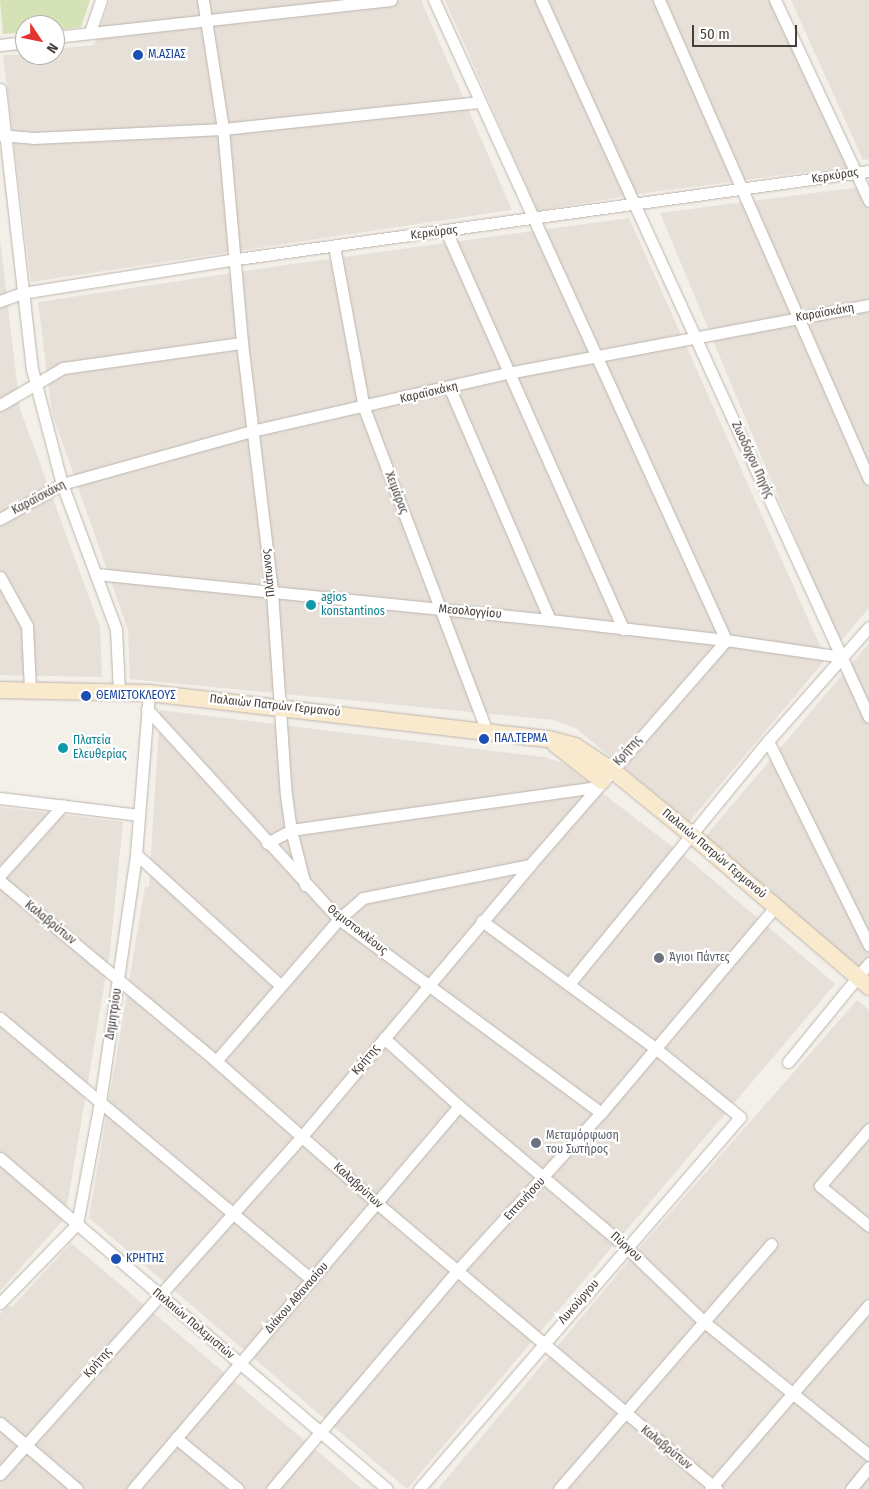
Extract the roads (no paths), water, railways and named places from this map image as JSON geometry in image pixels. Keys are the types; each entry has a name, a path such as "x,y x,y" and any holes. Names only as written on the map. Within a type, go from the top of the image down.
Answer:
{"street":[{"path":"90,32 101,0"},
{"name":"Πλάτωνος","path":"203,0 223,130 237,259 242,343 272,592 291,830 305,886"},
{"path":"65,36 206,18 353,2 391,0"},
{"path":"434,0 532,220 599,359 726,640"},
{"name":"Ζωοδόχου Πηγής","path":"541,0 636,203 869,717"},
{"path":"659,0 745,190 796,317 869,479"},
{"path":"775,0 863,172 869,201"},
{"path":"0,45 15,43"},
{"path":"0,88 4,164 36,385 62,484 116,629 119,693"},
{"path":"3,135 33,138 223,130 479,102"},
{"name":"Κερκύρας","path":"0,301 22,293 237,259 532,220 636,203 745,190 863,172"},
{"path":"446,231 622,629"},
{"name":"Χειμάρας","path":"334,246 364,408 486,732"},
{"name":"Καραϊσκάκη","path":"0,519 62,484 252,432 450,389 508,373 599,359 796,317 869,305"},
{"path":"0,405 63,368 83,363 242,343"},
{"path":"450,389 550,620"},
{"name":"Μεσολογγίου","path":"96,574 550,620 726,640 842,658"},
{"path":"0,577 27,626 30,690"},
{"path":"569,984 768,741 869,627"},
{"name":"Κρήτης","path":"0,1474 303,1135 384,1038 431,986 482,921 603,779 726,640"},
{"name":"Παλαιών Πατρών Γερμανού","path":"0,690 119,693 148,701 280,706 549,739 585,750 603,779 692,836 863,982"},
{"name":"Δημητρίου","path":"77,1224 100,1102 136,854 148,701"},
{"name":"Θεμιστοκλέους","path":"148,701 267,843 305,886 339,919 601,1114"},
{"path":"768,741 869,944"},
{"path":"267,843 291,830 603,779"},
{"path":"0,798 139,815"},
{"path":"0,875 62,805"},
{"path":"136,854 281,986"},
{"path":"216,1061 339,919 363,898 374,894 530,865"},
{"name":"Καλαβρύτων","path":"0,881 303,1135 378,1204 457,1272 545,1342 624,1414 713,1488"},
{"name":"Επτανήσου","path":"272,1489 457,1272 601,1114 776,906"},
{"path":"482,921 655,1048"},
{"path":"788,1062 863,982 869,963"},
{"path":"0,1018 312,1280"},
{"name":"Πύργου","path":"384,1038 458,1106 627,1248 703,1321 794,1392 869,1455"},
{"name":"Λυκούργου","path":"419,1489 740,1117 655,1048"},
{"name":"Διάκου Αθανασίου","path":"133,1489 378,1204 458,1106"},
{"path":"869,1129 820,1186 869,1226"},
{"name":"Παλαιών Πολεμιστών","path":"0,1158 319,1433 387,1489"},
{"path":"2,1298 77,1224"},
{"path":"559,1489 771,1244"},
{"path":"713,1488 869,1305"},
{"path":"0,1423 77,1489"},
{"path":"176,1438 238,1489"},
{"path":"851,1489 869,1468"}],"place":[{"name":"Μ.ΑΣΙΑΣ","path":"138,55"},
{"name":"agios konstantinos","path":"311,605"},
{"name":"ΘΕΜΙΣΤΟΚΛΕΟΥΣ","path":"86,696"},
{"name":"ΠΑΛ.ΤΕΡΜΑ","path":"484,739"},
{"name":"Πλατεία Ελευθερίας","path":"63,748"},
{"name":"Άγιοι Πάντες","path":"659,958"},
{"name":"Μεταμόρφωση του Σωτήρος","path":"536,1143"},
{"name":"ΚΡΗΤΗΣ","path":"116,1259"}]}
